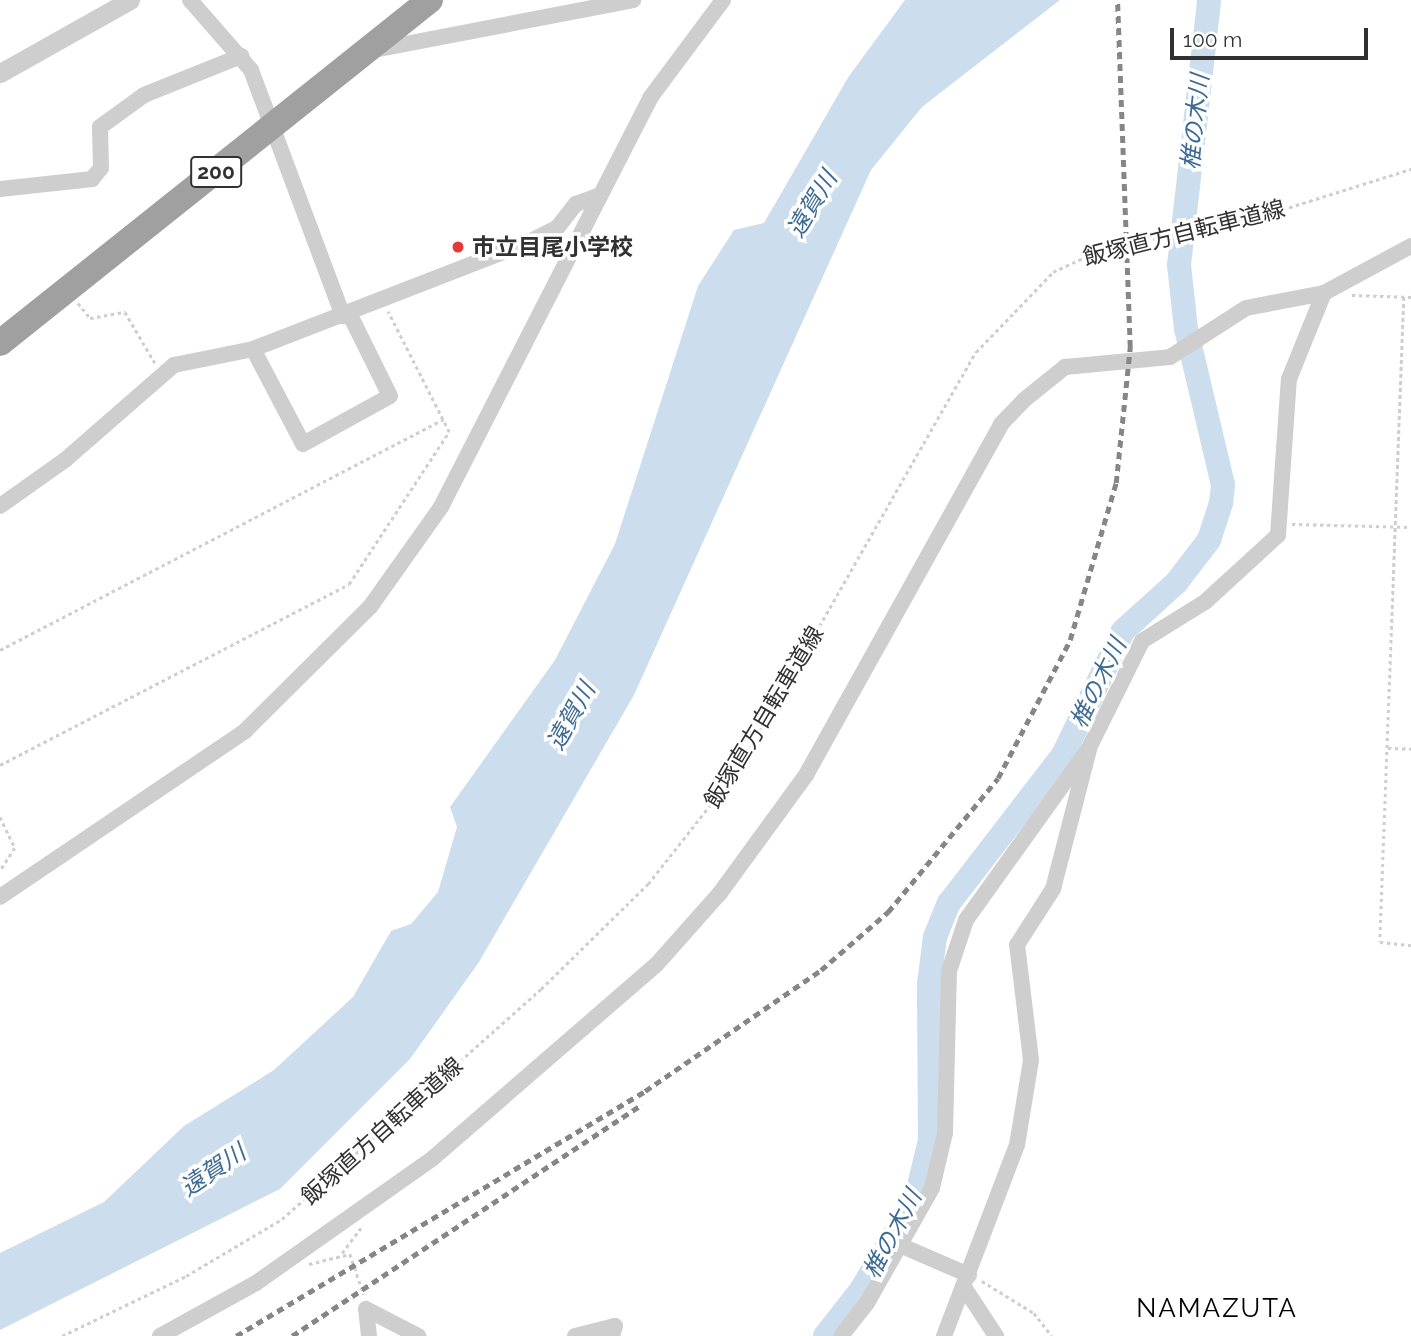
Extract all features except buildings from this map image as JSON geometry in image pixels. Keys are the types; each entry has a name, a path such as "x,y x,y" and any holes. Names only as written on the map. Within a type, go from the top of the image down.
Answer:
{"highway":[{"name":"200","path":"0,342 430,0"}],"street":[{"path":"0,73 130,0"},
{"path":"190,0 241,56 275,124 346,315 390,396 303,444 254,349"},
{"path":"364,51 634,0"},
{"path":"0,897 245,731 370,607 441,506 650,98 723,0"},
{"path":"0,189 92,179 101,168 100,127 144,95 241,56"},
{"path":"0,506 65,460 163,372 254,349 539,238 557,228 576,204 598,196"},
{"path":"160,1336 257,1283 433,1158 656,965 720,893 806,775 1001,424 1024,400 1065,367 1170,357 1246,308 1324,293 1411,246"},
{"path":"841,1336 902,1246 932,1188 945,1133 947,994 956,944 985,889 1089,748 1142,642 1205,602 1272,544 1282,524 1289,379 1324,293"},
{"path":"944,1336 967,1281 1029,1093 1017,944 1053,889 1089,748"},
{"path":"902,1246 967,1281 996,1336"},
{"path":"366,1310 369,1336"},
{"path":"366,1310 418,1336"},
{"path":"576,1336 615,1326 612,1336"}],"path":[{"name":"飯塚直方自転車道線","path":"62,1336 186,1276 282,1219 591,943 684,842 736,772 976,352 1019,303 1076,258 1194,232 1411,169"},
{"path":"67,290 90,318 125,312 163,372"},
{"path":"1324,293 1411,297"},
{"path":"1404,297 1380,942 1411,945"},
{"path":"0,765 349,584 449,432 381,299"},
{"path":"0,650 444,419"},
{"path":"1282,524 1411,527"},
{"path":"1388,748 1411,749"},
{"path":"0,817 15,848 0,871"},
{"path":"305,1266 342,1253 354,1256 366,1310"},
{"path":"967,1281 1007,1293 1052,1336"}],"water":[{"name":"遠賀川","path":"905,0 1060,0 922,107 871,170 634,695 479,962 410,1059 280,1189 0,1330 0,1253 104,1202 184,1126 274,1070 353,997 391,931 411,924 438,892 457,827 450,807 555,660 615,544 698,286 734,230 764,223 849,76"}],"waterway":[{"name":"椎の木川","path":"825,1336 861,1290 916,1198 930,1140 929,984 935,937 949,903 1063,755 1123,631 1176,583 1209,540 1221,502 1223,485 1186,329 1179,265 1209,0"}],"railway":[{"path":"236,1336 645,1091 821,970 888,912 998,778 1070,640 1116,483 1130,347 1117,0"},
{"path":"292,1336 642,1104"}],"place":[{"name":"市立目尾小学校","path":"458,247"}],"district":[{"name":"NAMAZUTA","path":"1217,1309"}]}
